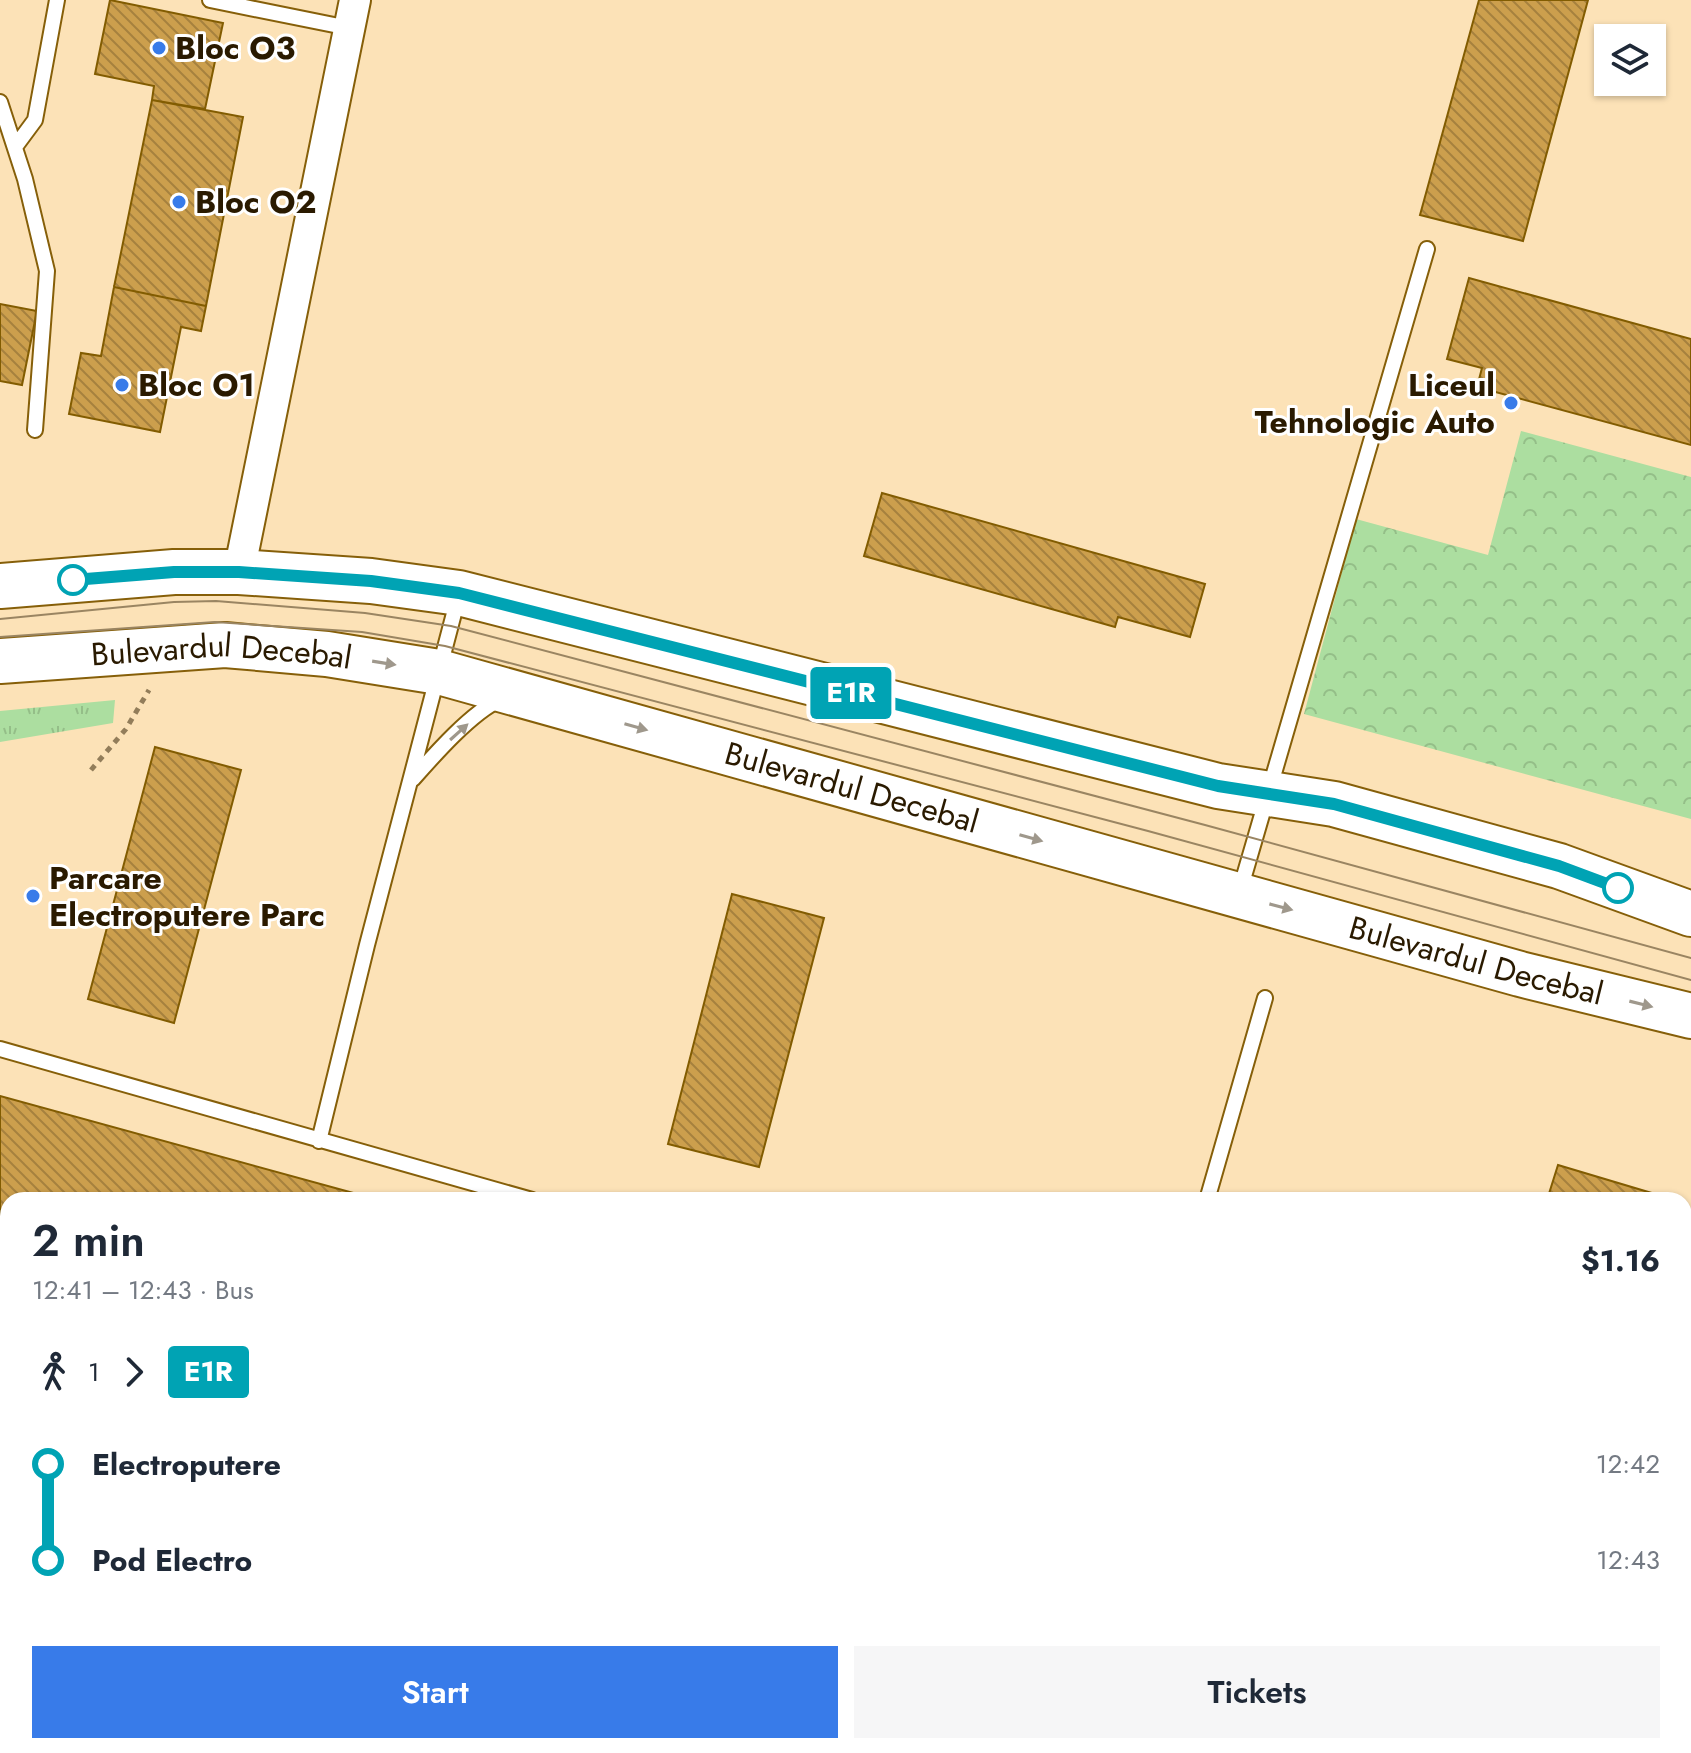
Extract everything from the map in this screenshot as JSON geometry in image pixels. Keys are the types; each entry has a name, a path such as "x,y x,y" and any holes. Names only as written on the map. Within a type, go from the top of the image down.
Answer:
{"main road":[{"path":"0,586 174,572 239,572 371,581 459,593 1218,786 1334,804 1559,866 1691,914"},
{"name":"Bulevardul Decebal","path":"0,661 225,645 313,652 439,672 1520,974 1691,1016"}],"street":[{"path":"239,572 352,14"}],"lane":[{"path":"15,147 35,120 57,0"},
{"path":"210,0 352,14"},
{"path":"0,102 25,179 47,271 35,430"},
{"path":"1238,895 1427,249"},
{"path":"319,1141 459,593"},
{"path":"410,782 442,746 490,704 515,693"},
{"path":"1209,1192 1265,998"},
{"path":"0,1049 503,1192"}],"path":[{"path":"91,770 126,729 175,648"}],"green space":[{"path":"1521,431 1691,477 1691,819 1304,714 1356,519 1488,555"},
{"path":"115,700 113,723 0,742 0,711"}],"building":[{"name":"Bloc O3","path":"110,0 223,23 205,109 152,100 154,86 95,74"},
{"path":"1479,0 1588,0 1523,241 1420,215"},
{"name":"Bloc O2","path":"152,100 243,117 206,306 114,287"},
{"path":"1469,278 1691,339 1691,445 1477,387 1482,368 1447,359"},
{"name":"Bloc O1","path":"114,287 206,306 201,331 181,327 160,432 69,414 81,353 101,356"},
{"path":"0,304 37,311 22,385 0,381"},
{"path":"882,493 1205,584 1190,637 1118,617 1115,627 864,556"},
{"path":"155,747 241,770 174,1023 88,999"},
{"path":"732,894 824,918 759,1167 668,1144"},
{"path":"0,1096 350,1192 0,1192"},
{"path":"1558,1165 1648,1192 1550,1192"}],"tram line":[{"path":"0,619 174,602 216,601 365,613 451,626 1205,825 1691,958"},
{"path":"0,637 215,622 362,632 445,646 1148,831 1691,980"}],"bus line":[{"name":"E1R","path":"73,580 174,572 239,572 371,581 459,593 1218,786 1334,804 1559,866 1618,888"}],"place":[{"name":"Bloc O3","path":"159,48"},
{"name":"Bloc O2","path":"179,202"},
{"name":"Bloc O1","path":"122,385"},
{"name":"Liceul Tehnologic Auto","path":"1511,403"},
{"name":"Parcare Electroputere Parc","path":"33,896"}]}
